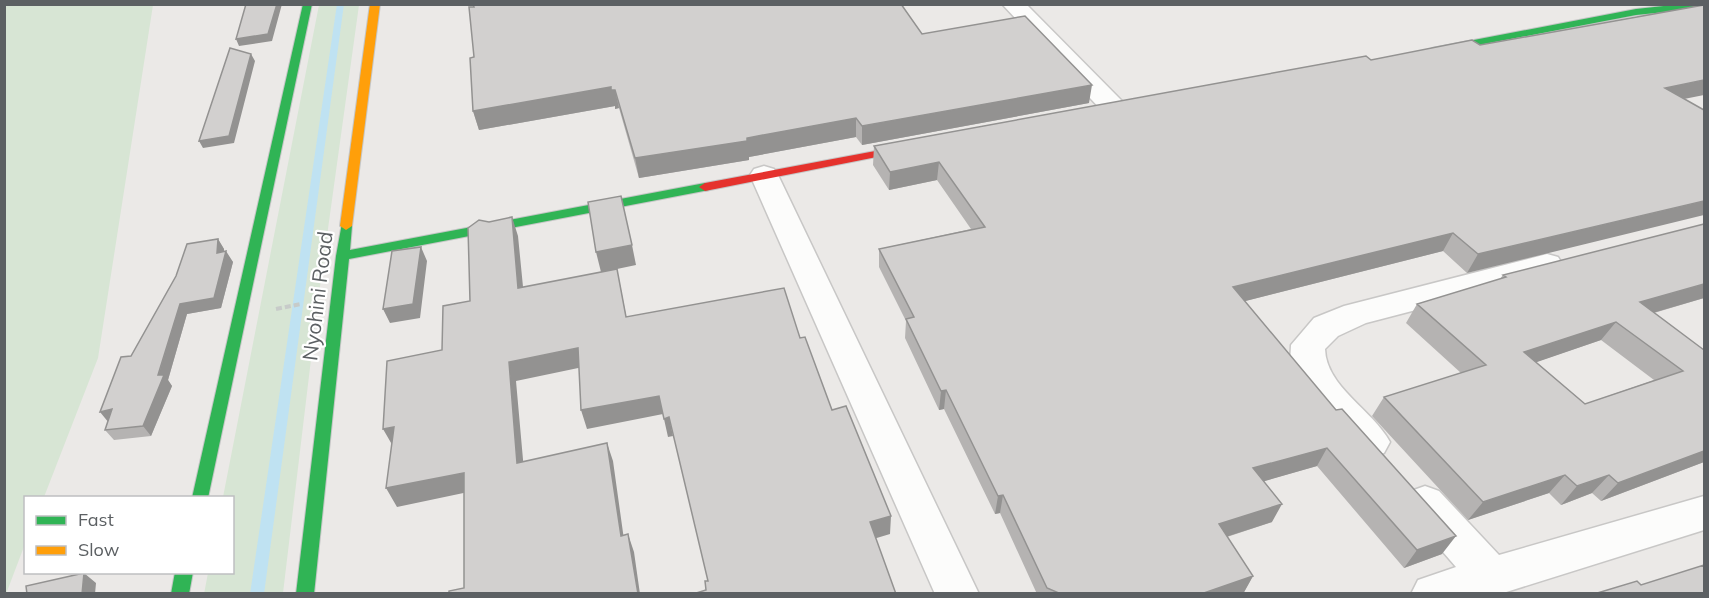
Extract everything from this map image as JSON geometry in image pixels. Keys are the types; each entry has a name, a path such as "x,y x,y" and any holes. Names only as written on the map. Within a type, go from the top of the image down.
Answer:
{"main road":[{"path":"200,496 308,4"},
{"name":"Nyohini Road","path":"305,594 342,256 375,4"},
{"path":"1418,54 1636,12 1704,5"},
{"path":"342,256 931,144"},
{"path":"180,594 184,574"}],"street":[{"path":"1013,4 1114,108"},
{"path":"764,175 957,594"},
{"path":"1490,576 1330,396 1308,364 1308,345 1326,327 1356,314 1577,258"},
{"path":"1433,594 1704,513"}],"path":[{"path":"272,310 306,303"}],"green space":[{"path":"4,5 153,5 98,358 44,496 24,496 24,547 6,594"},
{"path":"319,5 359,5 318,301 283,593 204,594 208,574 234,574 234,496 223,496"}],"building":[{"path":"246,4 277,4 268,34 236,39"},
{"path":"473,4 901,4 922,34 1025,16 1092,85 862,126 856,118 747,138 747,141 635,158 615,90 611,90 611,87 473,111 470,58 474,57 469,7 474,7"},
{"path":"1704,5 1704,80 1665,88 1704,110 1704,201 1478,254 1453,233 1233,287 1336,410 1342,409 1456,536 1417,550 1327,448 1253,468 1282,504 1219,524 1253,576 1201,594 1061,594 1047,588 1003,495 998,496 946,390 941,391 906,319 914,317 879,249 985,227 939,162 890,172 874,146 1366,56 1371,60 1472,40 1480,45"},
{"path":"230,48 251,54 229,136 199,141"},
{"path":"621,196 632,245 596,252 588,202"},
{"path":"512,217 518,288 617,269 626,317 784,288 800,338 805,337 832,410 846,406 891,516 870,522 896,594 693,594 706,590 705,581 708,581 669,417 664,419 659,396 581,410 578,348 509,362 517,463 607,443 621,536 628,534 638,594 449,594 449,591 464,588 464,473 386,488 394,427 383,429 387,361 442,350 443,306 470,301 468,228 479,220 489,222"},
{"path":"1704,224 1704,284 1640,302 1704,350 1704,451 1618,483 1609,475 1577,486 1565,475 1483,502 1384,397 1486,365 1417,304 1506,277 1503,275","holes":["1616,322 1683,371 1585,404 1524,352"]},
{"path":"218,239 217,253 226,251 214,298 180,304 158,375 164,375 143,426 105,430 112,409 100,412 121,357 131,356 176,276 187,244"},
{"path":"421,247 413,304 383,309 392,251"},
{"path":"1704,565 1704,594 1594,594 1637,581 1641,585"},
{"path":"84,574 82,594 27,594 26,586"}],"waterway":[{"path":"257,594 341,4"}],"traffic: fast":[{"path":"200,496 308,4"},
{"path":"1432,51 1636,12 1704,5"},
{"path":"342,256 705,187"},
{"path":"305,594 346,226"},
{"path":"180,594 184,574"}],"traffic: slow":[{"path":"346,226 375,4"}],"traffic: jam":[{"path":"705,187 918,146"}]}
